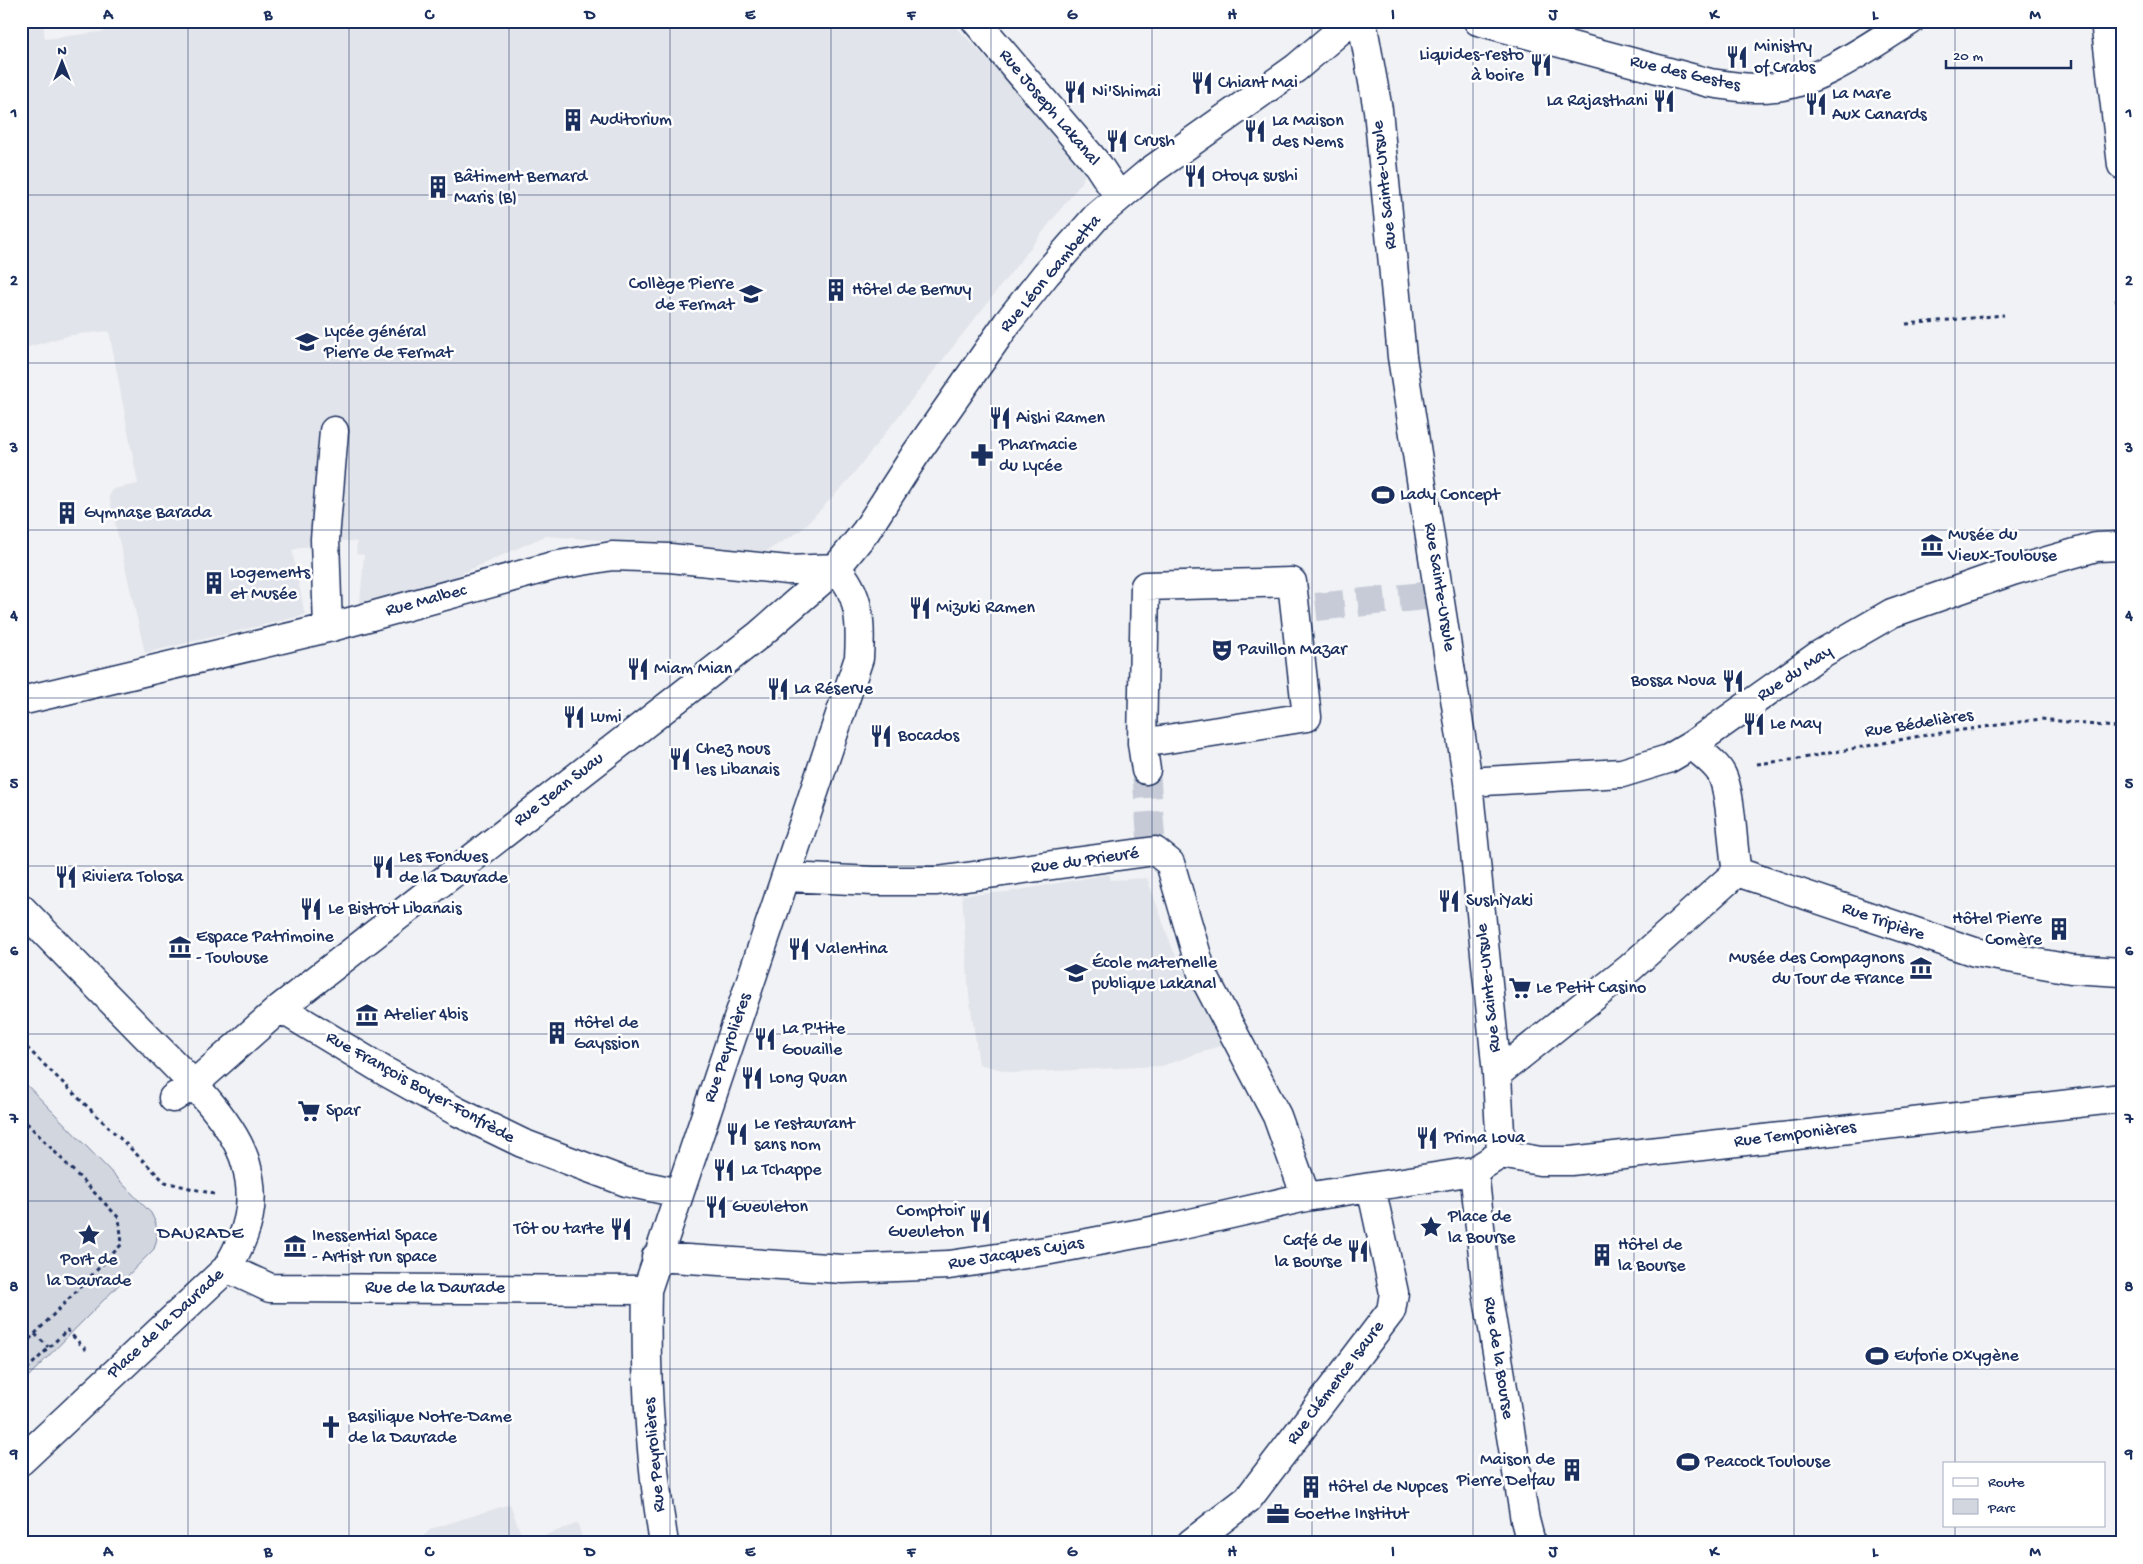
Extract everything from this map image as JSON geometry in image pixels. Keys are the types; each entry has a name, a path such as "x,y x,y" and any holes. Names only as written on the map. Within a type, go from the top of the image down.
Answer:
{"street":[{"name":"Rue Joseph Lakanal","path":"976,21 1098,165 1119,197"},
{"name":"Rue Léon Gambetta","path":"836,568 866,531 915,455 1008,322 1046,274 1096,217 1149,172 1296,68 1351,21"},
{"name":"Rue Sainte-Ursule","path":"1362,21 1378,110 1402,357 1432,595 1468,782 1497,1074 1501,1154"},
{"name":"Rue des Gestes","path":"1478,21 1710,83 1747,88 1776,87 1816,76 1910,21"},
{"path":"2105,21 2119,112 2122,165"},
{"path":"328,628 325,539 334,431"},
{"name":"Rue du May","path":"1468,782 1622,772 1668,759 1692,745 1819,656 1892,613 2012,571 2096,547 2122,546"},
{"name":"Rue Malbec","path":"21,701 328,628 553,566 612,556 670,558 788,570 836,568"},
{"name":"Rue Peyrolières","path":"664,1543 655,1481 650,1419 646,1337 647,1290 656,1257 786,877 858,658 861,625 854,593 846,579 836,568"},
{"name":"Rue Jean Suau","path":"280,1008 759,634 836,568"},
{"path":"1142,742 1307,717 1305,608 1292,582 1145,586 1142,742 1146,770"},
{"path":"1497,1074 1630,968 1737,872 1732,849 1728,797 1722,775 1692,745"},
{"name":"Rue du Prieuré","path":"786,877 874,881 937,880 1153,844 1170,863 1202,972 1277,1116 1306,1197"},
{"name":"Rue Tripière","path":"1737,872 1975,952 2071,969 2122,972"},
{"name":"Place de la Daurade","path":"21,908 183,1091 237,1141 246,1162 251,1184 251,1204 241,1246 227,1268 21,1461"},
{"path":"183,1091 280,1008"},
{"name":"Rue François Boyer-Fonfrède","path":"280,1008 386,1072 456,1111 522,1143 626,1182 679,1193"},
{"name":"Rue Temponières","path":"1501,1154 1540,1161 1571,1161 2122,1098"},
{"path":"1371,1186 1474,1171 1501,1154"},
{"name":"Rue de la Bourse","path":"1474,1171 1487,1292 1524,1520 1531,1543"},
{"name":"Rue Jacques Cujas","path":"656,1257 843,1269 949,1265 1045,1251 1169,1227 1306,1197 1371,1186"},
{"name":"Rue Clémence Isaure","path":"1191,1543 1248,1499 1391,1311 1394,1293 1371,1186"},
{"name":"Rue de la Daurade","path":"227,1268 270,1288 647,1290"}],"path":[{"path":"2115,301 2122,300"},
{"path":"1906,324 2004,315"},
{"name":"Rue Bédelières","path":"1722,775 1739,766 1798,759 1920,736 2041,719 2122,728"},
{"path":"21,1042 165,1182 251,1204"},
{"path":"21,1117 118,1218 122,1244 21,1348"},
{"path":"36,1334 48,1347"},
{"path":"21,1375 61,1336"}],"shaded area":[{"path":"21,21 43,21 45,39 185,21 951,21 1082,161 1086,171 1082,182 847,482 800,531 765,552 545,536 434,586 360,602 364,555 356,554 357,542 336,540 292,550 305,615 145,653 109,497 113,489 138,484 109,331 71,335 21,349"},
{"name":"École maternelle publique Lakanal","path":"1109,874 1111,880 1147,878 1173,950 1225,1044 1162,1066 1013,1073 979,1064 969,996 962,895 1009,892"},
{"path":"510,1504 524,1543 416,1543 431,1529"},
{"path":"578,1523 583,1543 524,1543"}],"green space":[{"name":"Port de la Daurade","path":"21,1079 151,1213 156,1226 157,1239 154,1249 21,1384"}],"tunnel":[{"path":"1316,607 1424,596"},
{"path":"1146,770 1151,837"}],"place":[{"name":"Ministry of Crabs","path":"1737,57"},
{"name":"Liquides-resto à boire","path":"1541,65"},
{"name":"Chiant Mai","path":"1202,83"},
{"name":"Ni'Shimai","path":"1075,92"},
{"name":"La Rajasthani","path":"1664,101"},
{"name":"La Mare Aux Canards","path":"1816,104"},
{"name":"Auditorium","path":"573,120"},
{"name":"La Maison des Nems","path":"1255,131"},
{"name":"Crush","path":"1117,141"},
{"name":"Otoya sushi","path":"1195,176"},
{"name":"Bâtiment Bernard Maris (B)","path":"438,187"},
{"name":"Hôtel de Bernuy","path":"836,290"},
{"name":"Collège Pierre de Fermat","path":"751,294"},
{"name":"Lycée général Pierre de Fermat","path":"307,342"},
{"name":"Aishi Ramen","path":"1000,418"},
{"name":"Pharmacie du Lycée","path":"982,455"},
{"name":"Lady Concept","path":"1383,495"},
{"name":"Gymnase Barada","path":"67,513"},
{"name":"Musée du Vieux-Toulouse","path":"1932,545"},
{"name":"Logements et Musée","path":"214,583"},
{"name":"Mizuki Ramen","path":"920,608"},
{"name":"Pavillon Mazar","path":"1222,650"},
{"name":"Miam Mian","path":"638,669"},
{"name":"Bossa Nova","path":"1733,681"},
{"name":"La Réserve","path":"778,689"},
{"name":"Lumi","path":"574,717"},
{"name":"Le May","path":"1754,724"},
{"name":"Bocados","path":"881,736"},
{"name":"Chez nous les Libanais","path":"680,759"},
{"name":"Les Fondues de la Daurade","path":"383,867"},
{"name":"Riviera Tolosa","path":"66,877"},
{"name":"SushiYaki","path":"1449,901"},
{"name":"Le Bistrot Libanais","path":"311,909"},
{"name":"Hôtel Pierre Comère","path":"2059,929"},
{"name":"Espace Patrimoine - Toulouse","path":"180,947"},
{"name":"Valentina","path":"799,949"},
{"name":"Musée des Compagnons du Tour de France","path":"1921,968"},
{"name":"École maternelle publique Lakanal","path":"1076,973"},
{"name":"Le Petit Casino","path":"1520,988"},
{"name":"Atelier 4bis","path":"367,1015"},
{"name":"Hôtel de Gayssion","path":"557,1033"},
{"name":"La P'tite Gouaille","path":"765,1039"},
{"name":"Long Quan","path":"752,1078"},
{"name":"Spar","path":"309,1111"},
{"name":"Le restaurant sans nom","path":"737,1134"},
{"name":"Prima Lova","path":"1427,1138"},
{"name":"La Tchappe","path":"724,1170"},
{"name":"Gueuleton","path":"716,1207"},
{"name":"Comptoir Gueuleton","path":"980,1221"},
{"name":"Place de la Bourse","path":"1431,1227"},
{"name":"Tôt ou tarte","path":"621,1229"},
{"name":"Port de la Daurade","path":"89,1235"},
{"name":"Inessential Space - Artist run space","path":"295,1246"},
{"name":"Café de la Bourse","path":"1358,1251"},
{"name":"Hôtel de la Bourse","path":"1602,1255"},
{"name":"Euforie Oxygène","path":"1877,1356"},
{"name":"Basilique Notre-Dame de la Daurade","path":"331,1427"},
{"name":"Peacock Toulouse","path":"1688,1462"},
{"name":"Maison de Pierre Delfau","path":"1572,1470"},
{"name":"Hôtel de Nupces","path":"1311,1487"},
{"name":"Goethe Institut","path":"1278,1514"}],"district":[{"name":"DAURADE","path":"201,1234"}]}
